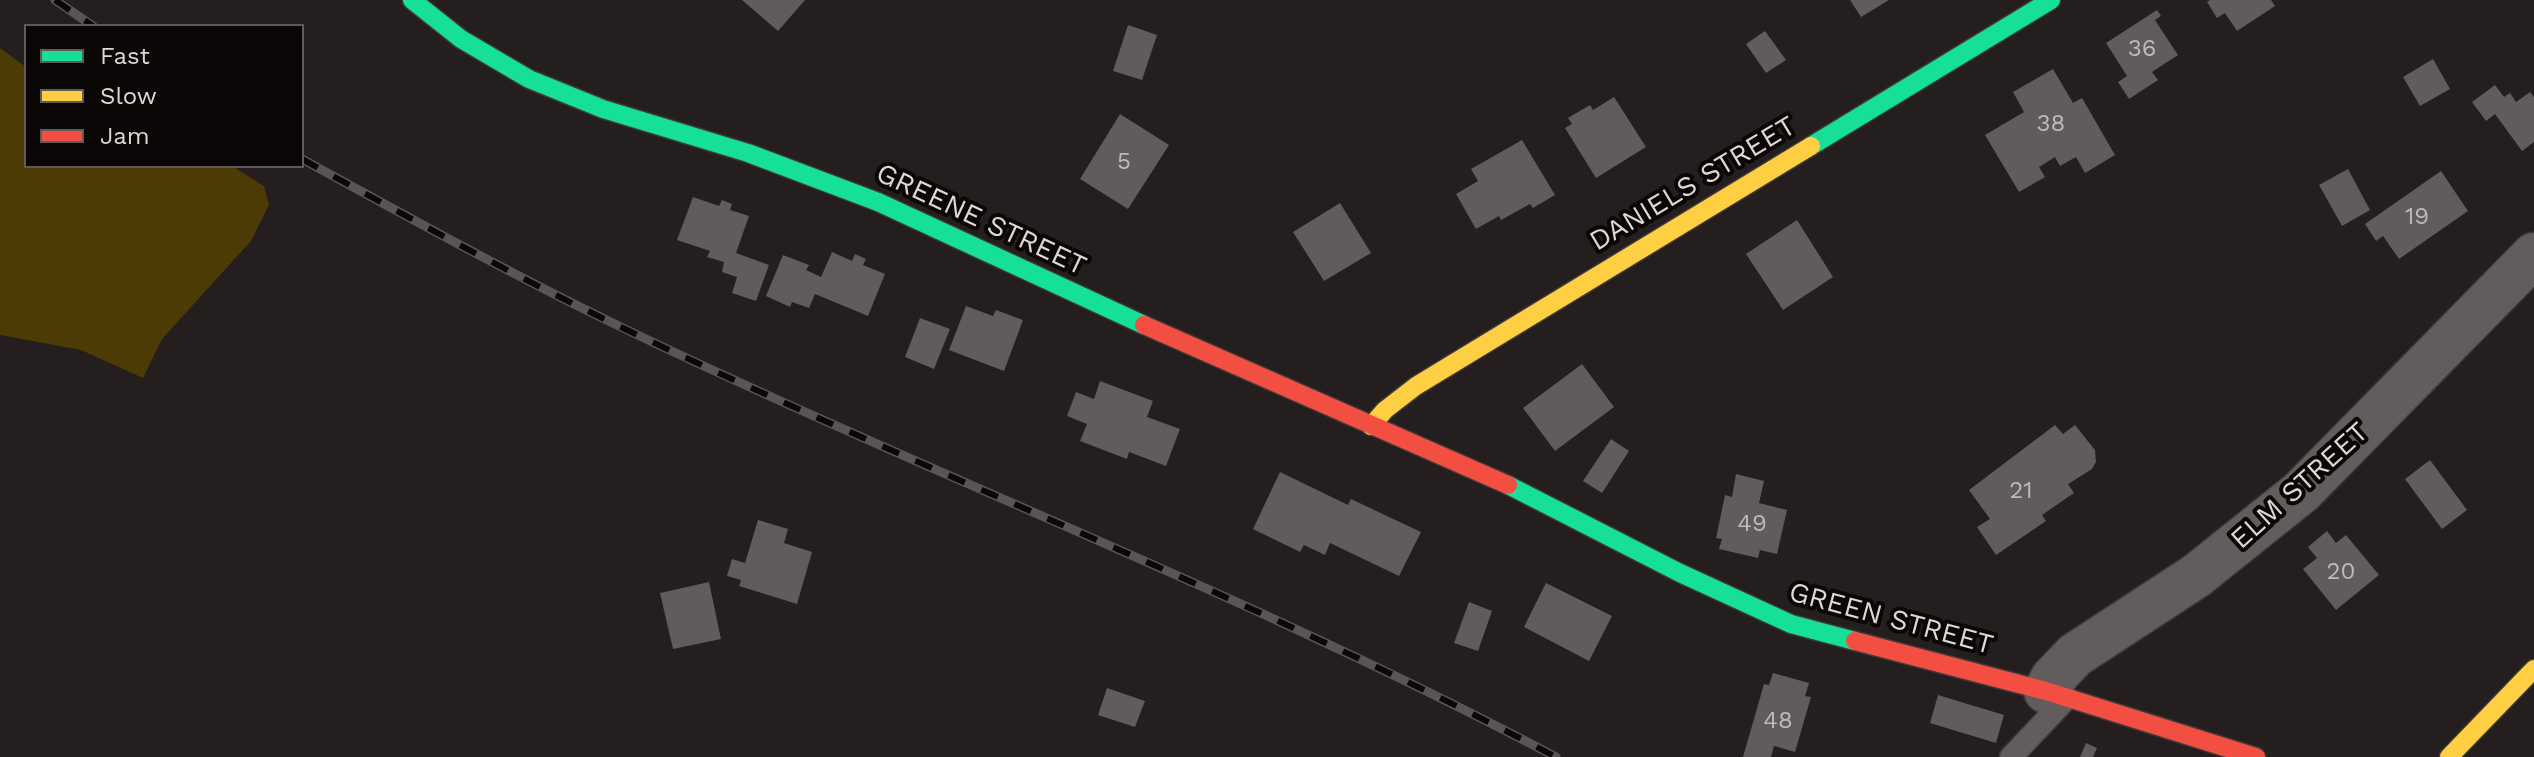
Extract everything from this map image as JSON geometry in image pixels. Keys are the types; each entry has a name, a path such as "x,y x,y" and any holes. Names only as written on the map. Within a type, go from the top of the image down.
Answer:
{"street":[{"name":"GREENE STREET","path":"412,0 471,46 541,85 630,118 775,162 878,202 1091,302 1528,495"},
{"name":"DANIELS STREET","path":"1371,426 1385,410 1416,386 2004,12 2051,0"},
{"name":"ELM STREET","path":"2056,694 2053,678 2075,655 2196,576 2301,492 2534,255"},
{"name":"GREEN STREET","path":"1528,495 1680,573 1791,624 2056,694 2256,757"},
{"path":"2449,757 2534,669"}],"lane":[{"path":"2011,757 2056,694"}],"shaded area":[{"path":"0,48 24,66 24,168 235,168 264,186 269,205 251,241 162,339 143,378 81,350 0,335"}],"building":[{"path":"742,0 805,0 778,31"},
{"path":"1850,0 1889,0 1861,17"},
{"path":"2271,0 2275,6 2237,31 2225,13 2217,18 2207,2"},
{"path":"2157,10 2161,16 2155,20 2178,55 2152,72 2158,80 2129,99 2118,82 2127,76 2106,43"},
{"path":"1128,25 1157,35 1142,80 1113,71"},
{"path":"1765,31 1786,60 1766,73 1746,44"},
{"path":"2433,59 2450,89 2420,106 2403,77"},
{"path":"2053,69 2073,103 2082,98 2115,155 2085,173 2076,157 2060,166 2055,157 2039,167 2045,177 2019,192 1985,135 2024,112 2013,92"},
{"path":"2495,85 2504,97 2510,93 2516,102 2530,92 2534,97 2534,142 2522,151 2495,114 2486,121 2472,102"},
{"path":"1614,97 1646,147 1596,178 1565,128 1572,124 1568,118 1590,105 1593,110"},
{"path":"1120,114 1169,145 1128,209 1080,179"},
{"path":"1522,140 1555,195 1533,208 1530,204 1476,229 1456,194 1478,181 1471,169"},
{"path":"2348,169 2370,210 2342,226 2319,185"},
{"path":"2441,171 2468,211 2399,259 2383,236 2376,241 2365,224"},
{"path":"693,197 719,206 722,200 732,204 730,210 749,216 736,253 769,265 756,301 732,293 737,277 722,272 724,262 707,257 710,251 677,240"},
{"path":"1340,203 1371,253 1324,281 1293,232"},
{"path":"1797,220 1833,277 1783,310 1746,254"},
{"path":"832,252 852,261 855,254 866,259 863,265 885,274 868,316 815,294 809,308 792,302 790,307 766,296 783,255 809,265 806,270 821,277"},
{"path":"966,306 993,316 996,310 1023,320 1004,371 949,350"},
{"path":"920,318 950,329 934,369 905,357"},
{"path":"1582,364 1614,407 1555,451 1523,408"},
{"path":"1100,381 1153,401 1147,417 1180,429 1166,466 1129,452 1127,459 1080,441 1087,424 1067,416 1076,392 1094,399"},
{"path":"2055,425 2063,434 2075,425 2095,450 2096,462 2092,469 2068,484 2074,493 2042,515 2046,521 1996,555 1977,527 1990,519 1969,490"},
{"path":"1611,439 1629,451 1602,493 1583,481"},
{"path":"2430,460 2467,510 2442,529 2405,479"},
{"path":"1280,472 1348,505 1351,499 1421,532 1399,576 1330,543 1325,555 1304,545 1300,552 1253,529"},
{"path":"1736,474 1764,481 1759,503 1787,510 1777,554 1760,550 1758,558 1719,549 1722,539 1716,538 1725,495 1732,497"},
{"path":"758,520 788,529 784,543 812,552 797,604 739,586 741,580 727,576 732,559 745,563"},
{"path":"2327,531 2336,543 2346,535 2379,575 2336,610 2303,569 2317,558 2308,547"},
{"path":"709,582 721,639 673,649 660,593"},
{"path":"1546,583 1612,616 1589,661 1524,627"},
{"path":"1469,602 1492,611 1478,651 1454,643"},
{"path":"1773,673 1809,683 1805,696 1811,697 1795,752 1774,746 1771,757 1743,757 1764,684 1769,685"},
{"path":"1107,688 1145,701 1135,727 1098,715"},
{"path":"1938,695 2004,715 1996,743 1930,723"},
{"path":"2086,743 2097,748 2093,757 2080,757"}],"railway":[{"path":"55,0 90,24"},
{"path":"304,160 501,267 623,328 1326,643 1556,757"}],"traffic: fast":[{"path":"412,0 461,39 529,79 603,109 748,153 878,202 1144,325"},
{"path":"1811,146 2051,0"},
{"path":"1508,485 1680,573 1791,624 1855,641"}],"traffic: slow":[{"path":"1371,426 1385,410 1416,386 1811,146"},
{"path":"2449,757 2534,669"}],"traffic: jam":[{"path":"1144,325 1508,485"},
{"path":"1855,641 2046,691 2256,757"}]}
